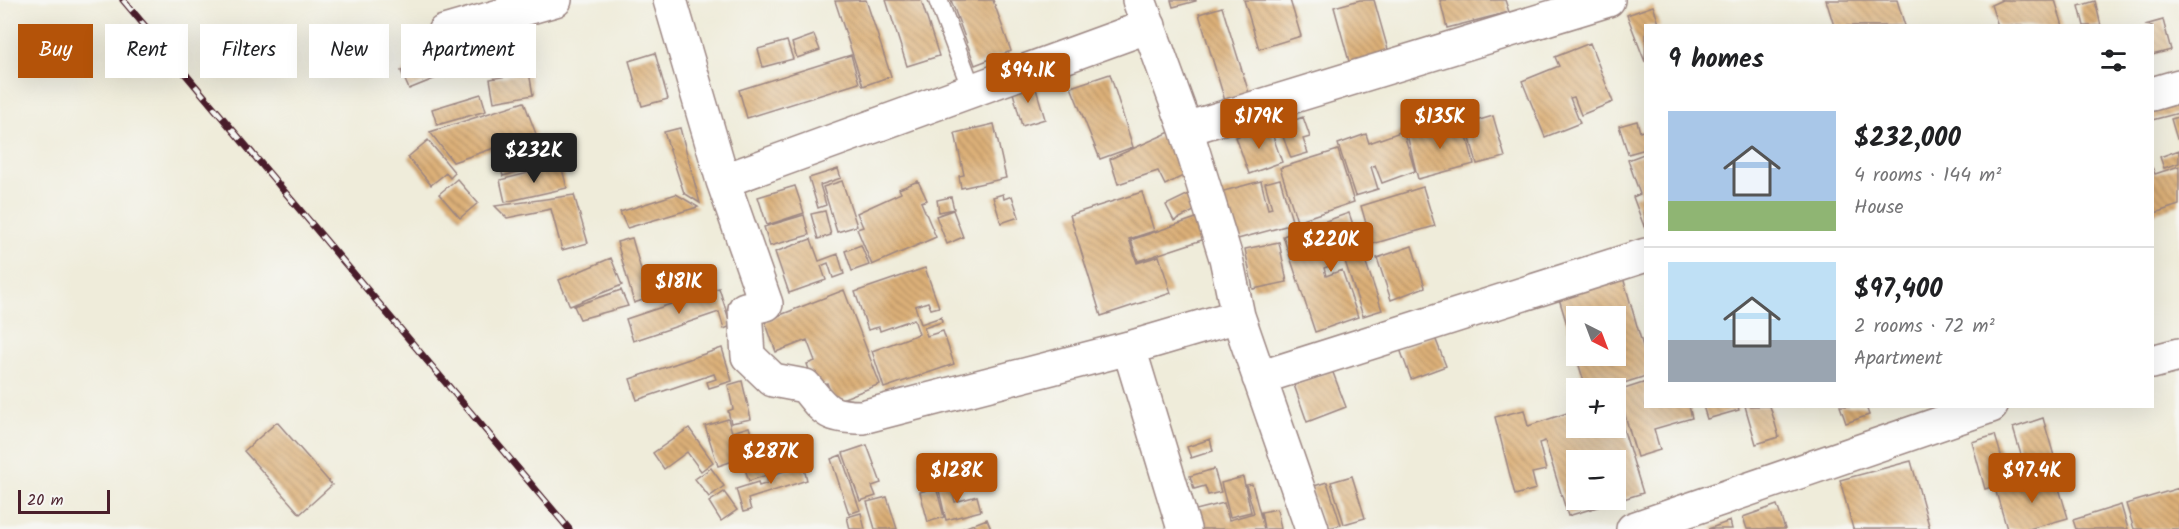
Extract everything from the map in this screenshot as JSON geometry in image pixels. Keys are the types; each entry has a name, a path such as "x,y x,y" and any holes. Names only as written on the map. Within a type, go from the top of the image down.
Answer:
{"street":[{"path":"472,24 555,0"},
{"path":"670,0 723,180 766,304 745,309 748,356 773,380 805,386 822,407 841,417 862,417 1129,348 1238,316"},
{"path":"1186,129 1608,0"},
{"path":"723,180 972,90 1144,13 1186,129 1226,258 1238,316 1258,378 1312,529"},
{"path":"2154,93 2179,86"},
{"path":"1258,378 1644,256"},
{"path":"1129,348 1184,529"},
{"path":"2154,361 2179,355"},
{"path":"1634,529 1985,408"}],"lane":[{"path":"938,0 972,90"}],"building":[{"path":"866,0 891,76 863,86 835,1"},
{"path":"886,0 921,0 939,56 907,66"},
{"path":"951,0 993,0 1011,51 975,65"},
{"path":"1171,0 1196,0 1196,1 1173,7"},
{"path":"1244,0 1290,0 1301,36 1259,49"},
{"path":"1360,0 1374,0 1389,53 1350,65 1334,7"},
{"path":"1440,0 1505,0 1509,12 1447,28"},
{"path":"1826,0 1897,0 1904,24 1833,24"},
{"path":"2002,0 2055,0 2062,24 1997,24 1991,5"},
{"path":"2095,1 2101,24 2084,24 2079,6"},
{"path":"1653,6 1659,24 1644,24 1644,59 1627,15"},
{"path":"1222,7 1249,93 1225,101 1199,14"},
{"path":"2163,20 2171,50 2154,54 2154,24 2149,24"},
{"path":"814,35 820,50 797,58 792,43"},
{"path":"787,41 793,59 763,67 758,49"},
{"path":"1590,43 1613,102 1581,115 1574,97 1570,98 1580,123 1545,137 1522,81 1559,66 1555,57"},
{"path":"655,53 668,99 642,106 629,61"},
{"path":"851,55 859,83 747,118 739,90"},
{"path":"1110,74 1133,147 1100,159 1071,87"},
{"path":"404,78 436,78 409,89"},
{"path":"530,78 533,95 494,102 490,79"},
{"path":"1034,82 1045,119 1022,126 1012,89"},
{"path":"481,94 486,111 437,125 432,109"},
{"path":"524,102 536,134 453,162 430,132"},
{"path":"2176,102 2179,113 2154,119 2154,108"},
{"path":"1493,116 1505,157 1477,164 1466,124"},
{"path":"1303,117 1310,137 1303,139 1308,153 1291,158 1279,126"},
{"path":"2179,117 2179,138 2177,139 2171,119"},
{"path":"1463,121 1474,164 1418,179 1407,135"},
{"path":"1637,121 1640,132 1644,131 1644,150 1628,154 1619,126"},
{"path":"994,124 1006,178 961,188 959,176 964,175 955,133"},
{"path":"1269,125 1282,162 1249,174 1236,137"},
{"path":"680,128 700,203 684,193 664,132"},
{"path":"1172,131 1189,173 1165,185 1158,171 1118,184 1110,159"},
{"path":"1403,131 1415,171 1382,183 1375,165 1371,167 1378,189 1355,196 1338,144 1366,134 1369,143"},
{"path":"541,139 543,147 556,144 561,160 503,176 496,152"},
{"path":"428,140 455,173 450,178 446,173 431,185 408,157"},
{"path":"1338,150 1354,202 1297,221 1280,168"},
{"path":"2179,150 2179,163 2164,168 2160,157"},
{"path":"1644,154 1644,226 1633,197 1640,194 1628,160"},
{"path":"561,165 567,188 505,202 500,180"},
{"path":"2179,166 2179,205 2154,213 2154,172 2155,174"},
{"path":"838,169 841,178 820,185 826,205 818,208 809,178"},
{"path":"457,179 478,203 460,218 439,194"},
{"path":"1280,179 1293,224 1234,240 1220,192 1261,181 1268,209 1272,208 1265,183"},
{"path":"842,181 857,226 837,232 823,187"},
{"path":"918,181 927,200 921,202 936,237 872,265 857,229 863,227 857,213 901,193 899,189"},
{"path":"795,186 804,213 767,225 758,197"},
{"path":"1423,187 1435,226 1372,244 1361,206"},
{"path":"1142,192 1154,231 1129,239 1137,263 1159,256 1171,293 1101,316 1070,215"},
{"path":"1193,192 1200,208 1174,221 1166,205"},
{"path":"676,194 698,207 627,228 620,212"},
{"path":"1003,194 1004,199 1012,196 1019,217 1001,223 993,197"},
{"path":"574,195 588,243 562,250 551,209 507,218 495,206"},
{"path":"951,197 954,209 939,212 937,200"},
{"path":"953,210 963,237 947,244 936,216"},
{"path":"825,211 831,235 818,239 811,214"},
{"path":"1349,213 1382,310 1363,316 1339,243 1329,247 1335,264 1324,268 1326,276 1342,270 1358,317 1315,332 1283,236"},
{"path":"804,215 809,235 770,246 764,227"},
{"path":"1202,216 1208,238 1138,261 1131,240"},
{"path":"632,238 649,298 634,303 617,242"},
{"path":"811,239 819,261 838,254 844,274 833,278 828,263 821,266 826,280 789,293 775,252"},
{"path":"1279,242 1287,282 1253,289 1245,249"},
{"path":"861,245 869,265 852,271 845,251"},
{"path":"1412,246 1425,287 1391,300 1377,258"},
{"path":"611,258 622,285 570,306 559,280"},
{"path":"925,268 939,307 931,309 928,302 915,306 921,324 941,317 942,322 924,328 927,336 943,331 954,364 884,388 872,351 919,334 914,319 880,331 879,327 868,330 855,292"},
{"path":"1622,274 1644,350 1644,377 1626,382 1626,378 1583,378 1579,366 1626,366 1626,306 1566,306 1566,321 1557,292"},
{"path":"719,288 731,326 724,329 719,312 633,341 626,319"},
{"path":"621,290 628,306 580,319 574,306"},
{"path":"844,290 880,384 834,402 827,383 815,387 807,364 815,361 807,340 776,352 765,321"},
{"path":"1434,335 1446,366 1411,379 1400,349"},
{"path":"722,348 732,381 709,388 707,382 716,379 714,374 637,400 630,379"},
{"path":"1332,370 1346,407 1307,422 1294,385"},
{"path":"742,381 751,419 731,423 728,411 733,409 728,385"},
{"path":"1644,383 1644,408 1690,408 1692,418 1654,429 1660,450 1637,457 1626,419 1626,388"},
{"path":"1704,408 1738,408 1739,410 1707,419"},
{"path":"1746,408 1771,408 1779,437 1756,444"},
{"path":"1841,408 1867,408 1869,415 1846,423"},
{"path":"1524,410 1528,426 1566,413 1566,438 1626,438 1643,493 1626,498 1626,450 1566,450 1566,509 1545,441 1539,443 1546,470 1532,473 1536,489 1515,495 1495,417"},
{"path":"2043,418 2058,470 2013,483 2010,473 2025,468 2013,428"},
{"path":"728,419 732,432 749,427 757,453 718,466 705,426"},
{"path":"277,422 332,485 300,514 244,451"},
{"path":"689,428 713,462 701,471 687,452 664,469 653,453"},
{"path":"1995,435 2009,482 1985,489 1972,442"},
{"path":"1210,439 1213,451 1191,458 1187,447"},
{"path":"867,445 881,483 872,486 876,496 860,501 843,453"},
{"path":"841,455 860,510 849,514 831,459"},
{"path":"771,460 775,472 749,481 745,469"},
{"path":"925,460 933,484 927,486 918,463"},
{"path":"1911,461 1930,529 1853,529 1840,480"},
{"path":"803,465 807,480 748,499 751,510 743,512 736,489 758,482 759,486 768,483 766,477"},
{"path":"711,468 724,486 709,497 695,479"},
{"path":"1214,469 1221,492 1208,495 1205,486 1194,489 1190,476"},
{"path":"2055,475 2068,518 2029,529 2007,529 1996,492"},
{"path":"1352,476 1365,518 1344,524 1331,482"},
{"path":"1243,477 1251,512 1230,517 1221,483"},
{"path":"1327,482 1341,525 1324,529 1311,487"},
{"path":"950,483 955,502 977,496 981,511 946,520 938,486"},
{"path":"1252,484 1264,529 1197,529 1192,511 1224,503 1229,520 1254,513 1246,485"},
{"path":"936,487 944,517 928,522 920,492"},
{"path":"2179,488 2179,529 2134,529 2126,504"},
{"path":"724,492 737,510 721,521 709,502"},
{"path":"887,497 897,529 875,529 867,502"},
{"path":"1777,505 1785,529 1747,529 1743,517"},
{"path":"2121,505 2128,529 2076,529 2073,520"},
{"path":"1277,509 1281,529 1264,529 1261,512"},
{"path":"1566,510 1588,510 1568,516"},
{"path":"861,513 865,529 850,529 847,517"},
{"path":"987,519 991,529 961,529"},
{"path":"1730,521 1732,529 1708,529"}],"railway":[{"path":"123,0 569,529"}]}
